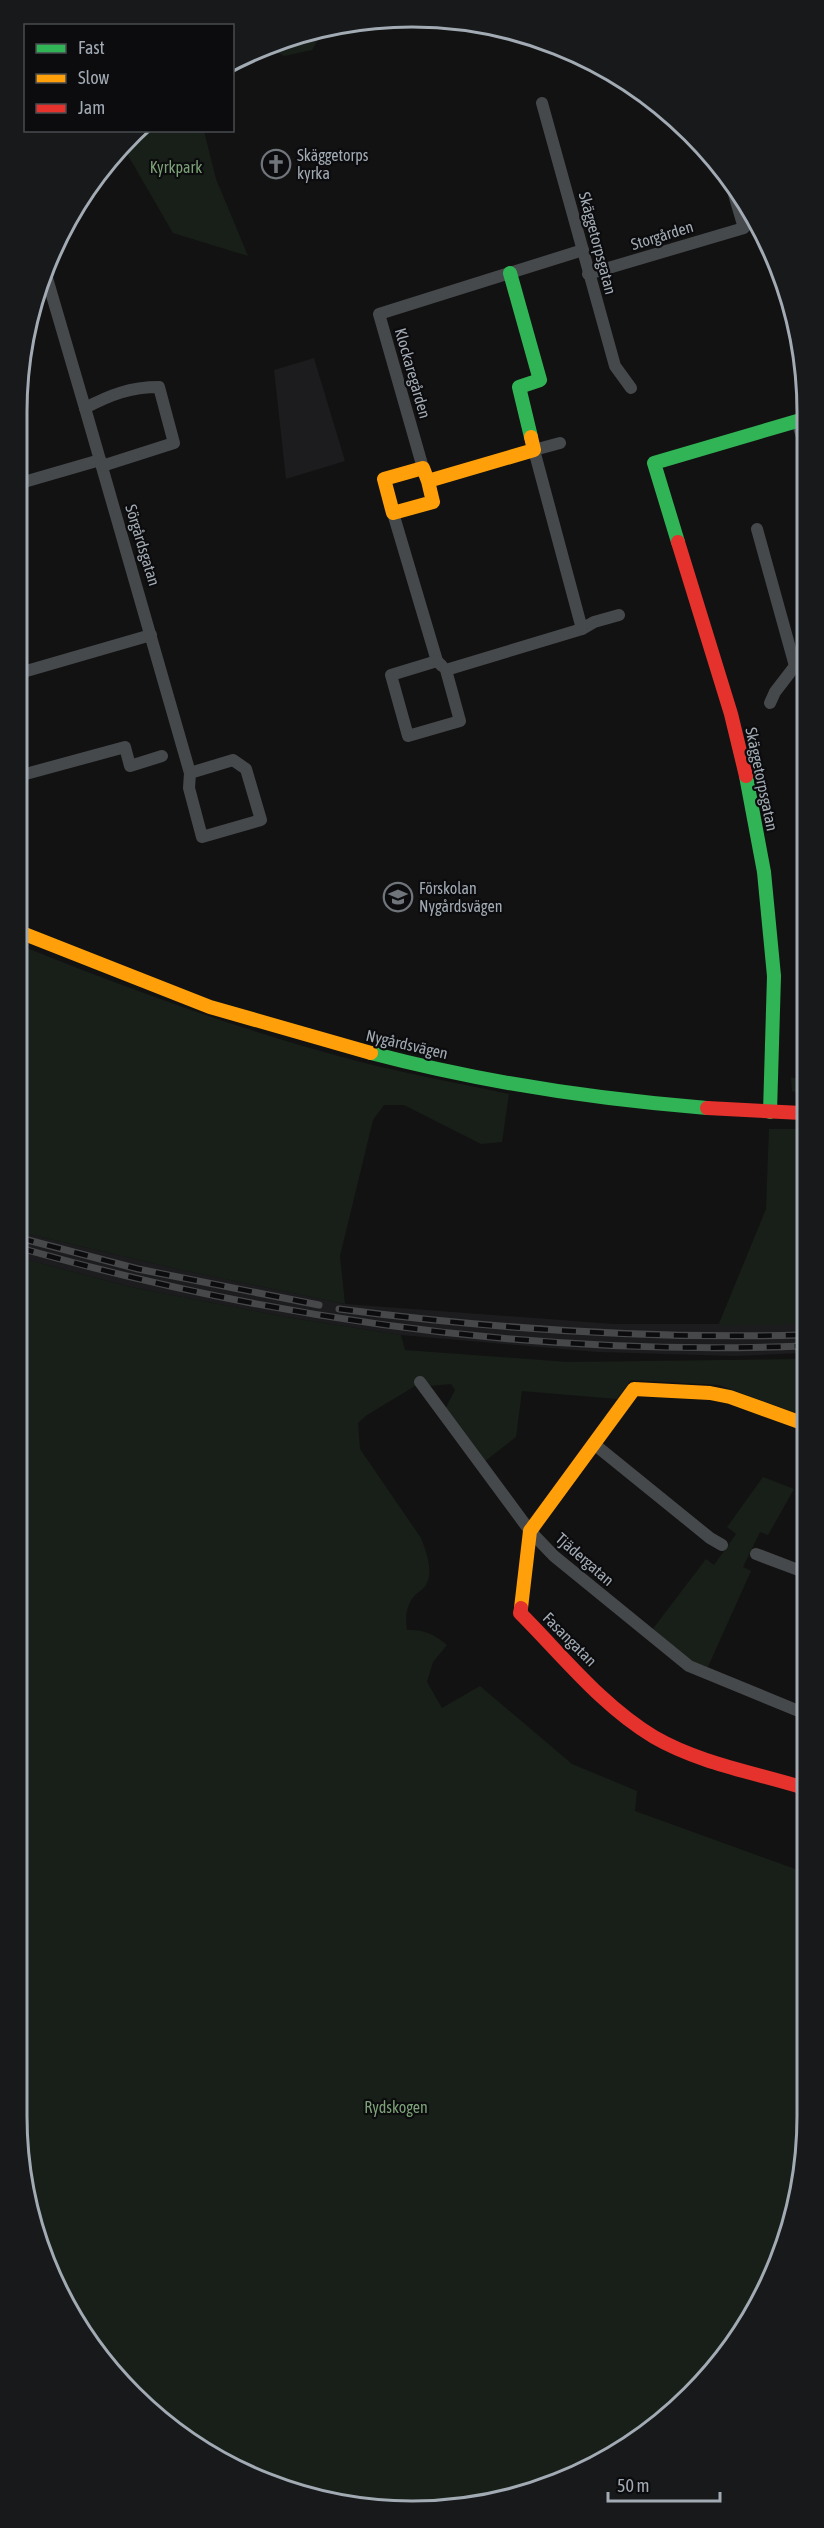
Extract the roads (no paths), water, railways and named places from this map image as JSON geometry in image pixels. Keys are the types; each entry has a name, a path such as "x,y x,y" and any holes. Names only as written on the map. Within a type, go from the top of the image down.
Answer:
{"street":[{"name":"Skäggetorpsgatan","path":"542,103 615,366 631,388"},
{"path":"743,216 744,228"},
{"name":"Storgården","path":"588,274 749,227"},
{"name":"Klockaregården","path":"393,513 433,502 379,314 583,250"},
{"path":"510,273 540,380 519,387 582,629"},
{"name":"Sörgårdsgatan","path":"49,284 190,773 189,788 202,837 261,820 246,769 233,760 190,773"},
{"path":"27,481 174,443 159,387 136,387 114,393 85,408"},
{"name":"Skäggetorpsgatan","path":"770,1112 774,976 764,872 752,804 731,714 654,463 797,421"},
{"path":"560,443 425,475 384,479 393,513 441,665 460,721 408,736 391,675 441,665 582,629 594,622 619,615"},
{"path":"757,529 797,659"},
{"path":"27,671 151,635"},
{"path":"770,703 775,692 797,668"},
{"path":"27,775 125,747 130,766 162,756"},
{"name":"Nygårdsvägen","path":"27,935 132,978 235,1016 357,1050 575,1095 669,1106 797,1113"},
{"path":"420,1382 530,1531"},
{"name":"Tjädergatan","path":"797,1422 720,1395 691,1391 634,1389 530,1531 554,1556 675,1656 705,1675 797,1710"},
{"path":"594,1444 710,1538 722,1545"},
{"name":"Fasangatan","path":"530,1531 520,1613 620,1712 667,1743 797,1786"},
{"path":"756,1554 797,1569"}],"railway":[{"path":"27,1240 138,1269 319,1305"},
{"path":"27,1250 212,1295 407,1328 604,1345 703,1348 797,1346"},
{"path":"339,1309 455,1322 570,1331 628,1334 797,1335"}],"place":[{"name":"Skäggetorps kyrka","path":"276,164"},
{"name":"Förskolan Nygårdsvägen","path":"398,897"}],"park label":[{"name":"Kyrkpark","path":"176,167"},
{"name":"Rydskogen","path":"396,2107"}]}
